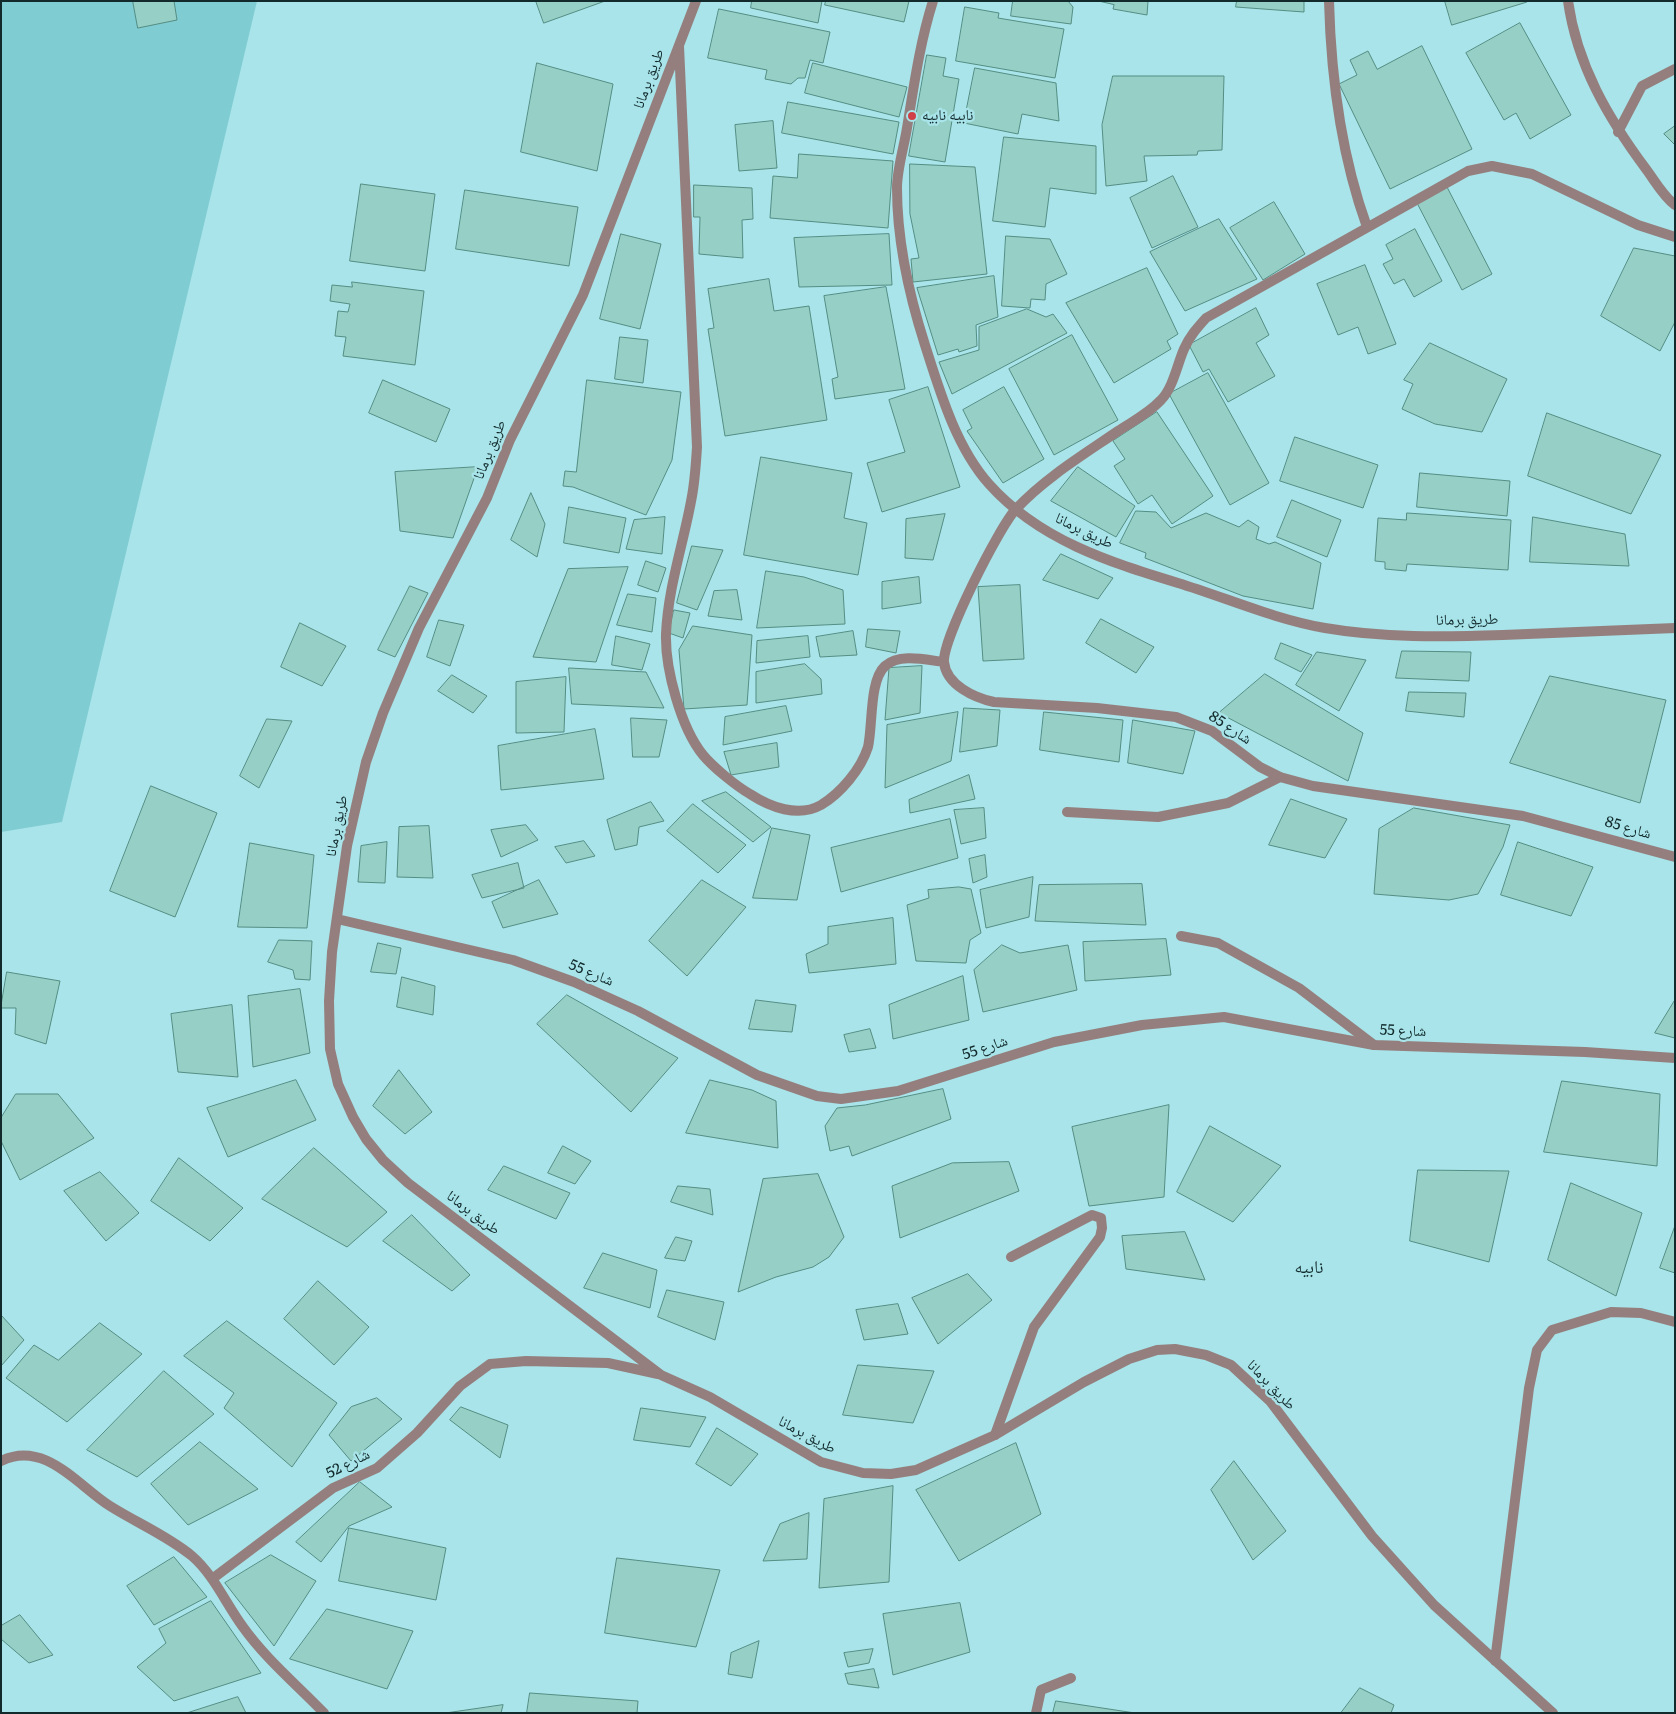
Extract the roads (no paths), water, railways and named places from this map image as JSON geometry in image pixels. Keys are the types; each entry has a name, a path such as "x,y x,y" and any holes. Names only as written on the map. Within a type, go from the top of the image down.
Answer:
{"street":[{"name":"طريق برمانا","path":"696,1 583,295 510,440 487,498 419,628 383,713 366,762 347,846 332,952 329,1001 330,1049 338,1084 366,1139 408,1183 662,1375 710,1396 821,1462 863,1474 891,1474 916,1470 995,1435 1091,1378 1129,1359 1157,1350 1175,1349 1206,1354 1231,1365 1270,1401 1378,1543 1434,1605 1553,1713"},
{"name":"طريق برمانا","path":"933,1 924,28 897,186 902,244 910,296 938,386 965,448 987,482 1016,509 1049,532 1089,554 1284,619 1326,628 1390,636 1468,636 1675,628"},
{"path":"1329,1 1334,80 1345,153 1354,192 1367,227"},
{"path":"1568,1 1575,35 1593,87 1618,132 1675,205"},
{"path":"679,42 697,447 693,495 675,576 666,634 670,676 682,717 703,755 746,791 773,807 786,810 813,808 839,791 852,775 867,748 877,679 885,666 902,658 944,662 948,641 980,568 1016,509 1063,469 1119,430 1137,420 1163,398 1191,335 1206,318 1468,171 1492,166 1532,174 1638,225 1675,237"},
{"path":"1618,132 1642,86 1675,69"},
{"name":"شارع 85","path":"944,662 949,674 972,696 994,702 1157,714 1194,723 1212,731 1260,767 1280,777 1314,786 1523,816 1675,857"},
{"path":"1066,812 1158,817 1228,803 1280,777"},
{"name":"شارع 55","path":"337,919 513,960 574,982 638,1011 757,1075 816,1096 841,1099 898,1091 1054,1042 1103,1031 1185,1020 1224,1017 1374,1045 1584,1052 1675,1058"},
{"path":"1182,936 1218,943 1299,988 1374,1045"},
{"path":"995,1435 1034,1327 1100,1237 1102,1228 1101,1218 1092,1215 1011,1257"},
{"path":"1495,1660 1528,1388 1537,1350 1552,1330 1612,1312 1640,1312 1675,1322"},
{"name":"شارع 52","path":"212,1579 333,1488 377,1468 417,1434 460,1386 490,1364 526,1361 608,1362 662,1375"},
{"path":"1,1461 24,1456 46,1460 65,1469 109,1506 149,1528 191,1556 212,1579 243,1628 257,1645 324,1713"},
{"path":"1036,1713 1041,1690 1071,1678"}],"place":[{"name":"نابيه نابيه","path":"912,116"}],"district":[{"name":"نابيه","path":"1309,1268"}]}
